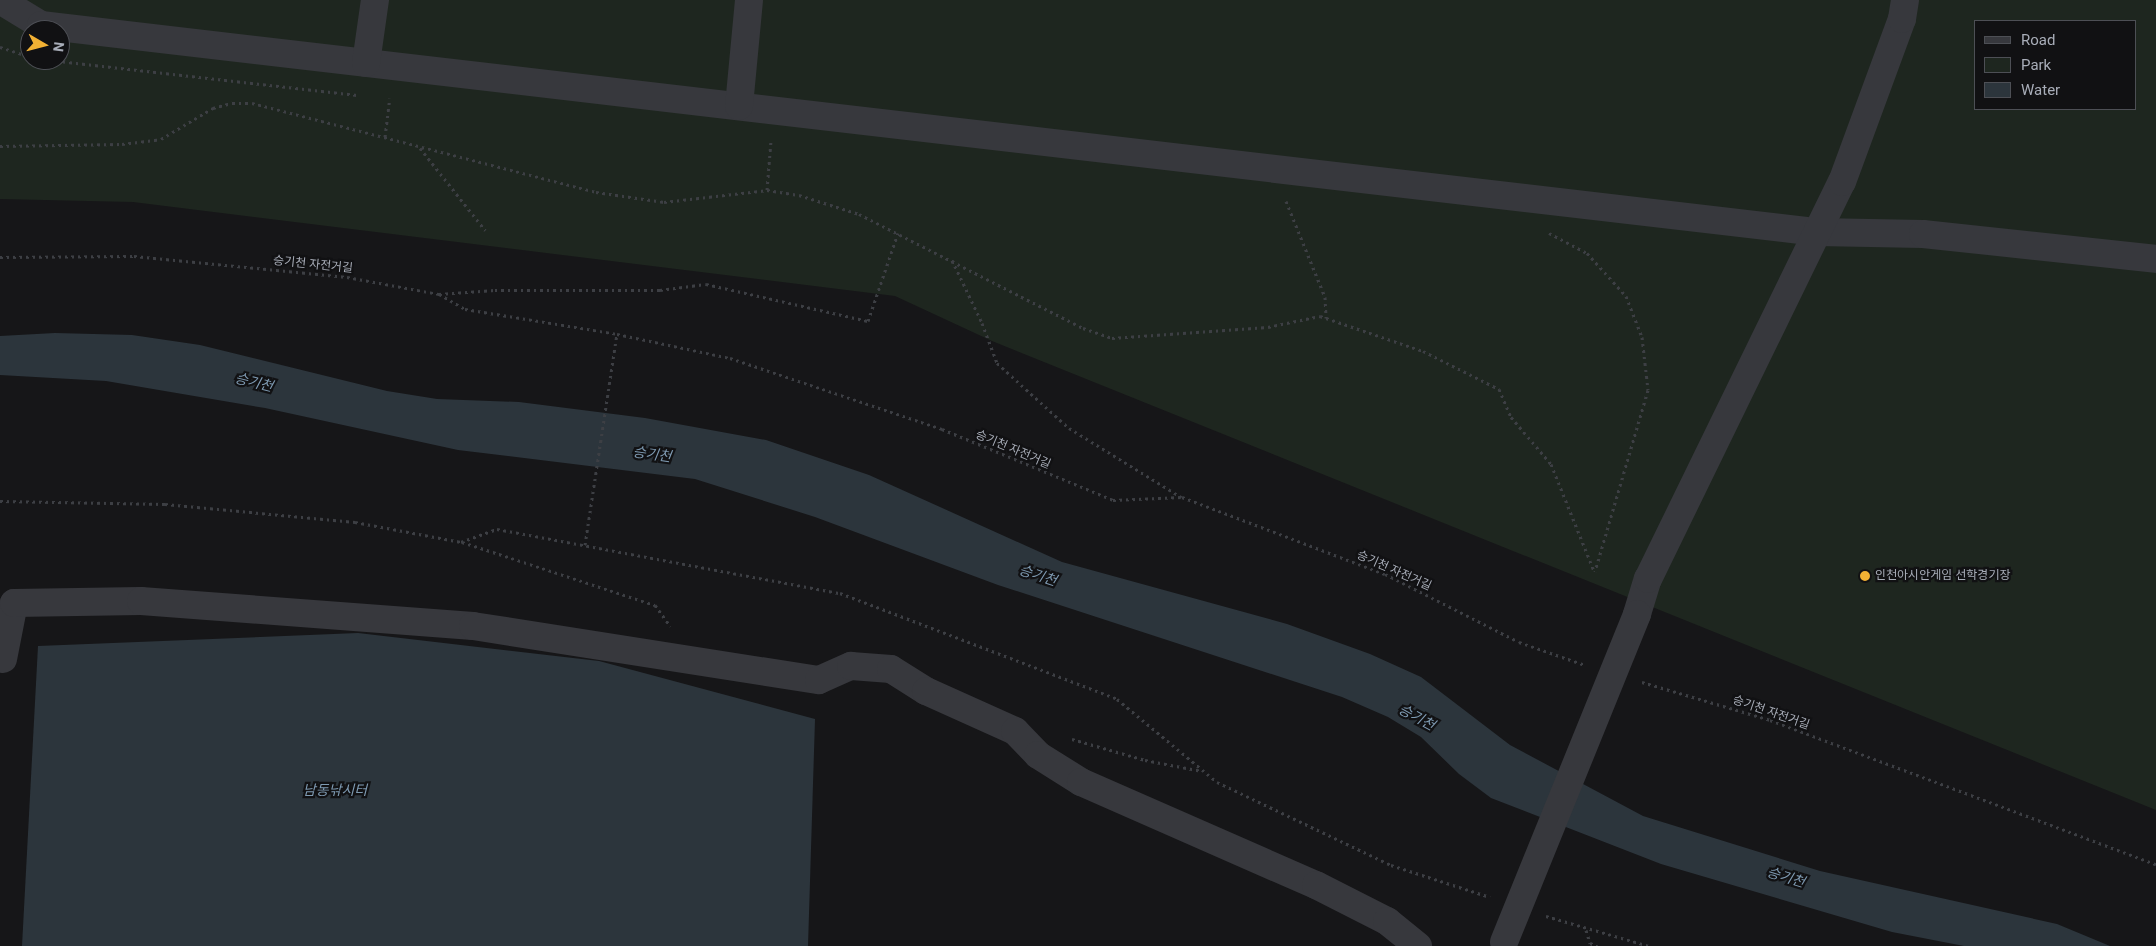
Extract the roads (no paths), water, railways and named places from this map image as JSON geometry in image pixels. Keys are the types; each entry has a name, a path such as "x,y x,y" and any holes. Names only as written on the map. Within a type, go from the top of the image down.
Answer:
{"street":[{"path":"0,0 41,25 1817,232 1923,234 2156,258"},
{"path":"366,63 375,0"},
{"path":"739,106 749,0"},
{"path":"1503,944 1637,614 1648,579 1842,182 1902,19 1905,0"},
{"path":"3,659 14,603 141,601 473,626 819,680 851,666 891,669 926,691 1015,731 1038,755 1081,782 1316,886 1387,921 1418,946"}],"water":[{"name":"승기천","path":"55,333 132,335 200,345 387,391 437,399 519,402 645,418 766,440 869,475 1062,562 1287,624 1370,654 1421,677 1510,745 1643,816 1820,871 2057,924 2110,946 1964,946 1892,932 1661,864 1491,798 1459,774 1421,737 1388,717 1342,697 998,585 815,517 695,479 458,450 265,408 106,381 0,375 0,336"},
{"name":"남동낚시터","path":"358,633 599,661 815,719 808,946 22,946 38,646"}],"place":[{"name":"인천아시안게임 선학경기장","path":"1865,576"}]}
